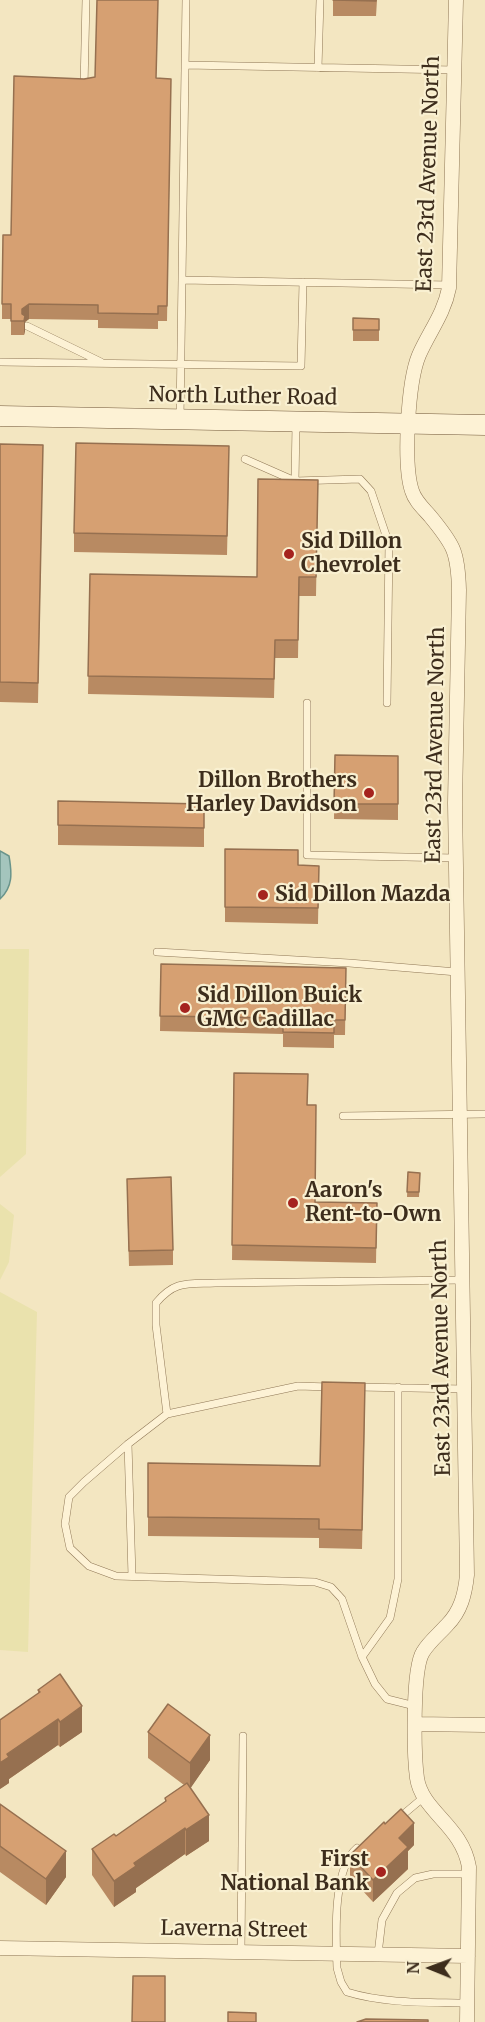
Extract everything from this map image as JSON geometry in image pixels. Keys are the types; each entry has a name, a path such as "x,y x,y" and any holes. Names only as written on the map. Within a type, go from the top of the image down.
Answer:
{"street":[{"name":"East 23rd Avenue North","path":"456,0 449,285 446,303 414,368 408,424 409,474 412,493 454,547 458,568 455,858 467,1575 458,1611 423,1651 415,1684 416,1774 419,1789 462,1843 467,1860 469,1874 467,2022"},
{"name":"North Luther Road","path":"0,417 485,425"},
{"path":"416,1724 485,1725"},
{"name":"Laverna Street","path":"0,1948 468,1956"}],"lane":[{"path":"84,88 86,0"},
{"path":"180,420 186,0"},
{"path":"318,68 320,0"},
{"path":"185,65 454,70"},
{"path":"182,280 449,285"},
{"path":"0,362 301,366 303,282"},
{"path":"27,326 103,364"},
{"path":"295,481 296,422"},
{"path":"245,459 295,481 360,479 371,491 389,544 387,703"},
{"path":"307,703 307,855 455,858"},
{"path":"157,952 248,956 457,972"},
{"path":"343,1116 485,1114"},
{"path":"167,1414 156,1325 156,1303 168,1289 184,1284 462,1280"},
{"path":"342,1387 298,1386 167,1414 128,1444 69,1497 65,1524 70,1548 89,1566 116,1576 315,1582 331,1587 342,1599 362,1657 375,1684 387,1699 416,1706"},
{"path":"354,1387 464,1389"},
{"path":"362,1657 390,1618 398,1579 398,1388"},
{"path":"128,1444 132,1576"},
{"path":"241,1951 243,1736"},
{"path":"392,1827 400,1817 424,1797"},
{"path":"367,1840 349,1855 340,1879 337,1968 347,1992 366,1998 387,2000 467,2003"},
{"path":"378,1954 382,1920 397,1893 415,1878 434,1874 469,1874"}],"shaded area":[{"path":"0,949 29,949 26,1154 0,1177"},
{"path":"0,1204 14,1215 9,1262 0,1280"},
{"path":"0,1292 37,1312 28,1652 0,1650"}],"water":[{"path":"0,851 9,856 11,874 7,890 0,899"}],"building":[{"path":"97,0 158,0 156,78 171,79 167,306 158,306 158,314 98,313 98,305 29,304 22,309 22,314 25,316 24,321 11,321 11,304 2,304 3,235 11,235 14,76 84,79 95,77"},
{"path":"353,318 379,319 379,330 353,330"},
{"path":"76,443 229,446 227,536 74,533"},
{"path":"0,444 43,445 38,683 0,682"},
{"path":"258,479 318,480 316,577 299,577 298,640 275,640 274,679 88,676 90,574 257,577"},
{"path":"335,755 398,756 398,804 334,804"},
{"path":"58,801 204,804 204,828 58,825"},
{"path":"225,849 298,850 298,865 319,866 318,908 225,907"},
{"path":"161,964 346,968 345,1020 334,1020 334,1033 283,1032 283,1018 160,1016"},
{"path":"234,1073 308,1074 307,1105 316,1105 315,1202 377,1203 376,1248 232,1245"},
{"path":"408,1172 420,1173 419,1192 407,1192"},
{"path":"171,1177 173,1250 129,1251 127,1179"},
{"path":"322,1382 365,1383 362,1530 319,1529 319,1519 148,1517 148,1463 320,1466"},
{"path":"60,1674 82,1706 60,1722 58,1719 7,1754 9,1757 0,1763 0,1720 40,1692 38,1690"},
{"path":"168,1704 210,1735 190,1763 148,1732"},
{"path":"187,1783 209,1815 186,1830 185,1828 134,1863 136,1866 114,1881 92,1849 114,1834 116,1836 166,1801 165,1798"},
{"path":"0,1804 66,1851 46,1879 0,1846"},
{"path":"401,1809 414,1823 399,1838 408,1847 373,1880 350,1855"},
{"path":"133,1976 165,1976 165,2022 132,2022"},
{"path":"228,2012 256,2013 256,2022 228,2022"},
{"path":"366,2019 428,2020 428,2022 357,2022"}],"place":[{"name":"Sid Dillon Chevrolet","path":"289,554"},
{"name":"Dillon Brothers Harley Davidson","path":"369,793"},
{"name":"Sid Dillon Mazda","path":"263,895"},
{"name":"Sid Dillon Buick GMC Cadillac","path":"185,1008"},
{"name":"Aaron's Rent-to-Own","path":"293,1203"},
{"name":"First National Bank","path":"381,1872"}]}
